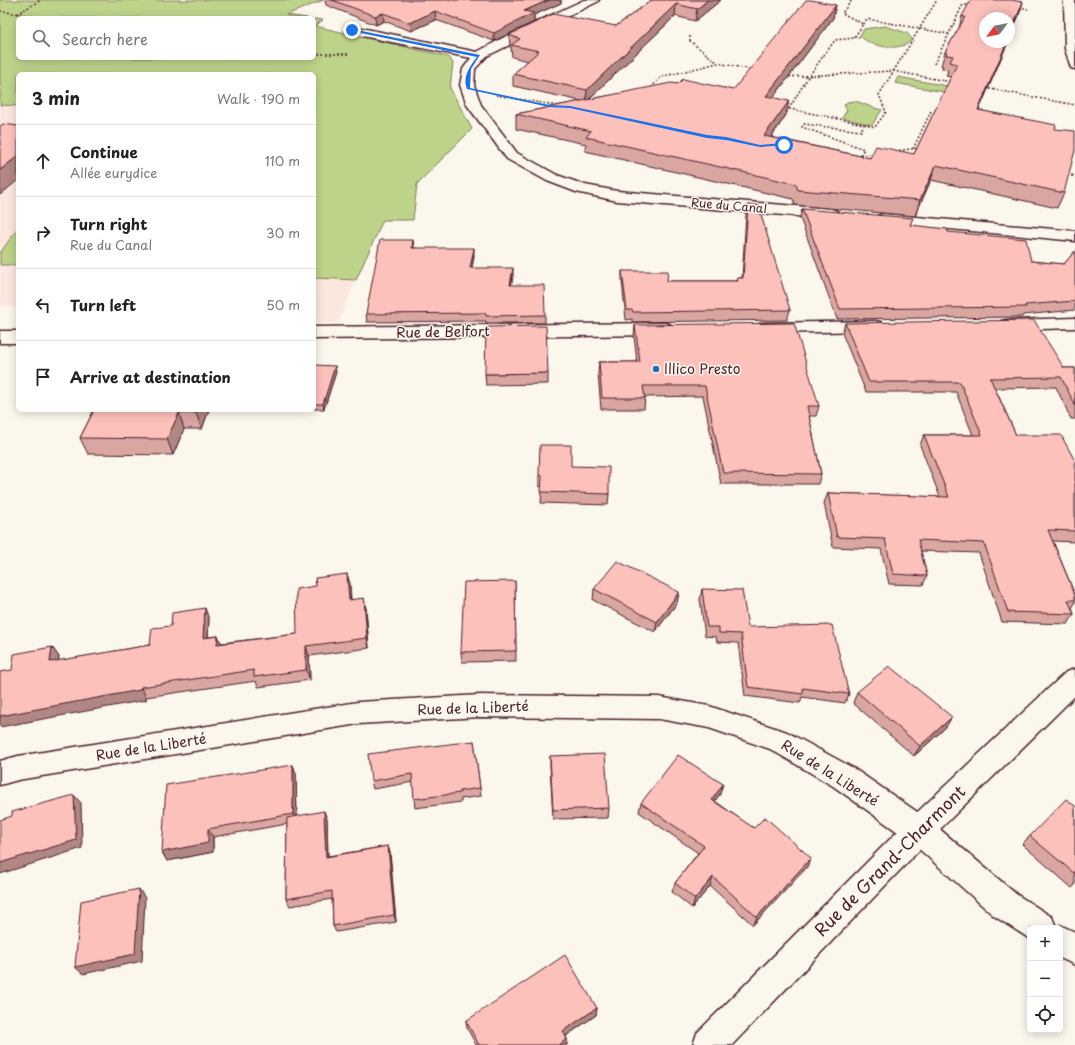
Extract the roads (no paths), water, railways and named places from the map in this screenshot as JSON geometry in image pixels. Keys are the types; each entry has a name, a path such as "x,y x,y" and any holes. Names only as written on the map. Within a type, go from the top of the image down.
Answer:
{"street":[{"path":"352,30 481,54 593,0"},
{"path":"1070,0 1072,21 1071,53 1075,65"},
{"name":"Rue du Canal","path":"481,54 469,69 467,85 474,105 512,156 552,178 581,189 617,196 844,216"},
{"path":"867,218 1075,236"},
{"path":"990,325 1075,323"},
{"path":"752,328 895,326"},
{"name":"Rue de Belfort","path":"316,333 681,329"},
{"path":"0,337 16,337"},
{"name":"Rue de Grand-Charmont","path":"709,1045 919,830 1075,680"},
{"name":"Rue de la Liberté","path":"0,773 18,768 358,713 480,706 659,708 709,717 778,740 843,777 919,830 1005,905 1036,925"},
{"path":"1063,942 1075,950"}],"place":[{"name":"Illico Presto","path":"656,369"}]}
